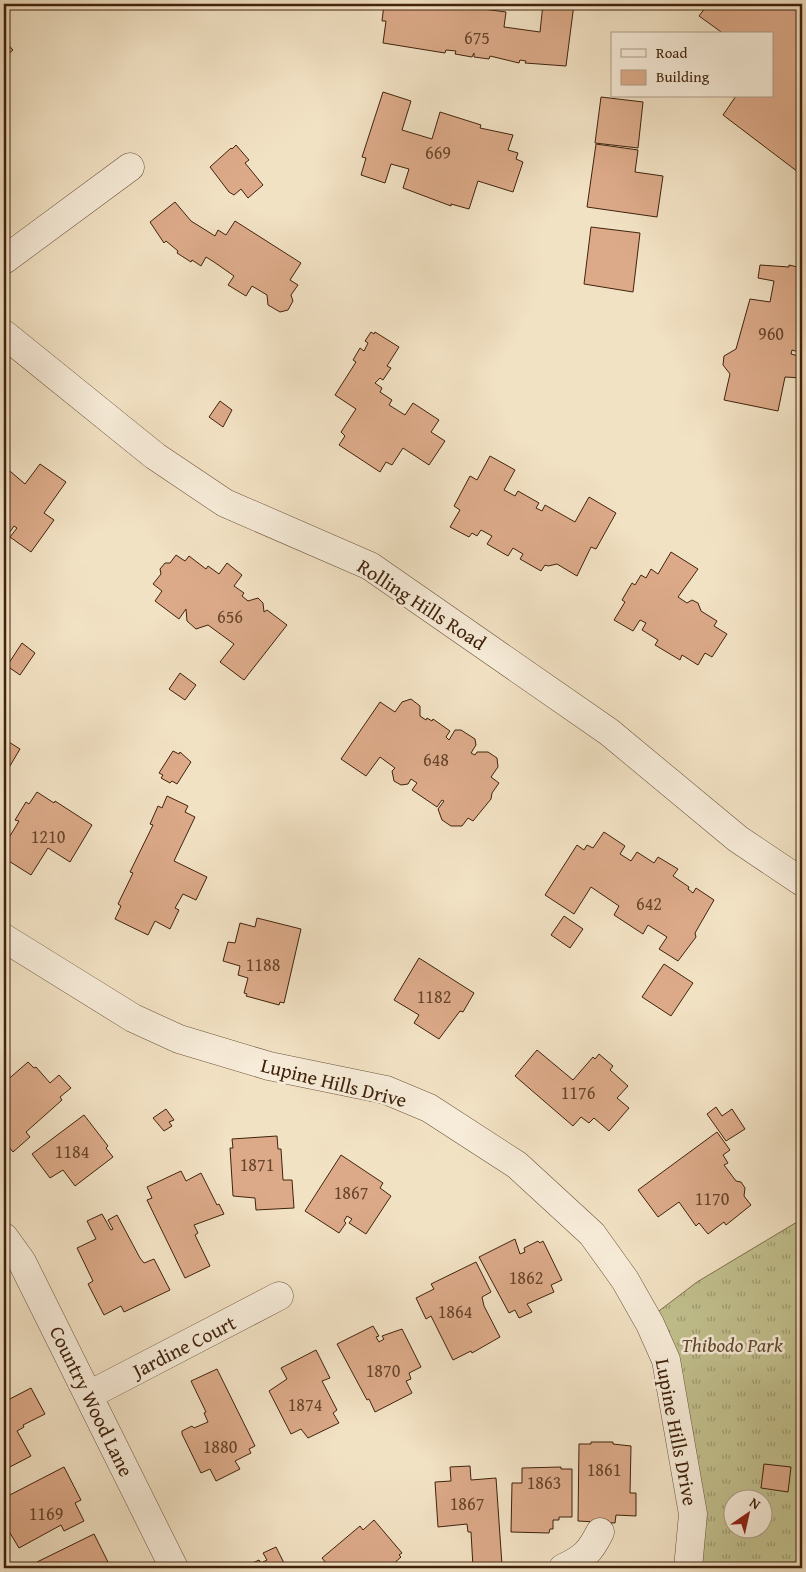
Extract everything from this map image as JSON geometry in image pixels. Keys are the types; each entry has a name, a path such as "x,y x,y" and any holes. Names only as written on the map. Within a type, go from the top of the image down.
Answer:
{"street":[{"path":"4,260 130,168"},
{"name":"Rolling Hills Road","path":"4,334 155,456 225,503 370,566 609,732 738,839 802,882"},
{"name":"Lupine Hills Drive","path":"4,938 133,1018 179,1039 269,1066 386,1090 429,1108 517,1165 592,1234 625,1280 650,1324 666,1360 694,1514 688,1568"},
{"name":"Country Wood Lane","path":"4,1237 22,1262 174,1568"},
{"name":"Jardine Court","path":"89,1395 279,1296"},
{"path":"563,1568 580,1560 591,1550 600,1532"}],"green space":[{"name":"Thibodo Park","path":"802,1219 802,1568 689,1568 647,1320 697,1282"}],"building":[{"path":"384,4 462,4 461,6 506,12 504,27 540,32 543,4 574,4 566,66 525,63 526,61 520,60 519,63 490,56 489,59 474,57 474,53 472,57 455,54 456,51 446,50 445,53 383,43 386,21 382,21"},
{"path":"708,4 779,4 787,9 791,4 802,4 802,175 723,115 735,98 774,98 774,32 721,32 699,16"},
{"path":"4,40 13,50 4,58"},
{"path":"383,92 411,101 402,130 432,139 440,112 481,125 480,128 513,135 508,150 518,153 516,159 523,162 513,192 478,181 469,209 451,204 451,206 403,188 409,169 391,164 385,183 361,175 366,158 362,157"},
{"path":"601,97 643,102 638,148 595,143"},
{"path":"596,144 638,150 635,172 663,176 657,217 587,207"},
{"path":"236,145 249,160 245,163 263,185 248,198 241,189 234,195 229,192 210,167"},
{"path":"175,202 191,221 215,236 218,230 226,235 235,221 301,263 290,280 298,285 291,295 293,301 288,310 280,312 268,305 267,295 252,286 246,296 228,285 234,276 206,257 201,266 177,253 178,251 166,241 164,243 150,222"},
{"path":"591,227 640,233 633,292 584,284"},
{"path":"760,265 789,267 789,265 802,268 802,353 792,350 791,354 802,357 802,378 785,377 778,411 724,400 730,374 723,365 724,356 736,349 750,299 770,302 774,281 758,278"},
{"path":"371,332 374,334 375,332 399,347 387,366 391,368 383,380 380,378 375,383 382,388 380,392 392,400 389,405 405,415 413,403 439,420 431,432 445,441 429,465 403,448 392,465 386,462 380,472 339,445 345,436 341,432 356,409 335,395 356,362 353,360 360,348 364,351 368,343 365,341"},
{"path":"220,401 232,410 223,427 209,417"},
{"path":"490,456 515,470 504,490 515,496 518,491 539,503 536,508 542,511 545,505 575,522 589,497 616,513 596,549 591,547 577,576 557,564 545,565 541,571 520,559 523,554 513,548 508,556 487,544 492,536 481,530 477,536 472,533 469,537 450,527 460,510 454,506 470,476 477,480"},
{"path":"40,464 66,482 44,513 54,520 31,552 10,537 17,528 14,526 6,538 4,536 4,466 25,484"},
{"path":"671,552 698,569 678,597 687,603 692,600 698,603 701,611 717,621 714,626 727,634 712,657 705,653 698,665 682,655 680,660 655,645 658,640 642,630 646,623 640,620 633,631 614,620 625,602 622,600 632,583 635,585 641,575 646,578 651,569 658,574"},
{"path":"176,555 185,561 189,556 206,569 208,566 219,574 227,563 242,575 234,586 244,593 242,596 248,601 258,598 263,603 264,612 267,610 287,625 244,680 220,662 234,644 208,625 196,629 187,621 186,609 179,619 155,601 162,591 153,584 161,574 160,569 165,563 170,563"},
{"path":"22,643 35,653 20,675 7,666"},
{"path":"180,673 196,685 185,700 169,689"},
{"path":"411,699 420,706 420,716 426,720 427,718 432,721 433,719 450,731 446,737 449,740 455,730 461,730 475,739 476,745 471,753 475,755 477,752 488,752 497,758 498,767 491,777 499,783 492,793 491,799 473,821 468,818 462,826 451,826 442,820 438,809 444,801 442,800 437,807 412,790 417,783 411,779 408,784 401,785 394,781 392,771 395,768 380,757 366,776 341,759 380,702 395,712 402,702"},
{"path":"4,739 20,749 4,776"},
{"path":"173,751 179,754 180,752 191,762 177,784 172,781 170,783 161,778 163,775 159,773"},
{"path":"37,792 54,803 55,801 92,825 70,862 48,848 31,875 4,858 4,846 19,821 15,820 26,802 29,804"},
{"path":"167,796 188,806 185,812 195,817 174,861 207,877 196,900 183,894 175,908 179,910 170,929 155,921 148,935 115,919 121,906 118,904 133,873 130,872 153,825 150,824 158,806 162,808"},
{"path":"604,832 625,846 620,854 631,861 637,852 654,863 658,857 678,869 673,876 689,887 688,889 693,893 696,888 714,900 695,933 696,937 678,961 659,949 667,937 648,925 643,934 614,915 619,906 591,887 574,914 545,895 577,845 584,850 587,845 593,848"},
{"path":"564,916 583,929 570,948 551,935"},
{"path":"257,918 301,929 284,1003 280,1002 279,1005 246,996 247,994 244,993 248,978 238,975 240,966 223,961 228,942 235,943 240,923 255,927"},
{"path":"419,958 474,993 463,1012 460,1011 439,1039 414,1023 419,1015 394,1000"},
{"path":"664,964 693,983 671,1016 642,997"},
{"path":"537,1050 573,1080 593,1057 595,1059 599,1054 613,1066 610,1070 628,1086 617,1098 629,1108 609,1131 594,1118 589,1123 581,1117 573,1126 515,1076"},
{"path":"28,1062 34,1068 36,1067 50,1083 59,1075 71,1088 60,1097 62,1100 26,1132 30,1137 13,1152 4,1141 4,1083"},
{"path":"716,1107 722,1116 732,1109 745,1129 726,1141 707,1114"},
{"path":"166,1109 174,1120 169,1122 172,1126 164,1131 153,1118"},
{"path":"84,1115 108,1146 106,1148 113,1157 75,1186 63,1170 50,1178 32,1154"},
{"path":"717,1132 730,1150 723,1155 728,1163 724,1165 736,1181 741,1182 745,1188 744,1196 751,1205 726,1225 724,1222 708,1234 699,1223 696,1226 679,1202 658,1217 638,1190"},
{"path":"277,1136 278,1149 281,1149 283,1180 292,1180 294,1208 256,1210 255,1198 233,1196 230,1148 233,1148 232,1139"},
{"path":"341,1155 383,1183 380,1188 391,1196 366,1234 349,1223 352,1219 347,1216 344,1221 346,1223 339,1233 305,1211"},
{"path":"181,1171 186,1181 201,1173 217,1205 219,1204 224,1214 194,1225 198,1233 195,1235 210,1266 185,1278 147,1200 152,1198 147,1187"},
{"path":"102,1214 111,1230 113,1229 108,1220 117,1215 140,1258 144,1263 154,1259 170,1290 124,1312 121,1306 104,1315 88,1284 93,1281 77,1248 96,1239 87,1221"},
{"path":"515,1239 520,1254 525,1252 524,1248 538,1241 540,1243 543,1241 562,1280 551,1285 554,1292 527,1304 532,1312 519,1318 515,1310 509,1313 479,1257"},
{"path":"476,1262 491,1292 482,1297 484,1306 500,1337 472,1353 471,1351 453,1360 431,1316 426,1319 416,1298 434,1289 431,1284"},
{"path":"373,1326 379,1336 376,1337 379,1342 384,1339 382,1336 402,1329 421,1367 409,1373 411,1379 406,1381 412,1393 375,1412 337,1344"},
{"path":"316,1350 330,1378 322,1381 337,1410 333,1413 339,1423 308,1438 301,1429 291,1434 269,1391 287,1379 281,1368"},
{"path":"217,1369 255,1446 249,1449 251,1453 235,1461 240,1469 216,1481 210,1469 201,1473 182,1431 208,1422 204,1413 206,1412 191,1381"},
{"path":"31,1388 45,1414 23,1425 24,1427 17,1431 31,1456 4,1470 4,1402"},
{"path":"591,1442 613,1442 613,1444 631,1446 630,1493 636,1493 636,1516 616,1515 615,1523 578,1521 579,1444 591,1444"},
{"path":"764,1464 791,1467 788,1492 761,1488"},
{"path":"470,1466 471,1480 496,1478 502,1565 489,1566 489,1568 473,1567 471,1532 468,1532 467,1524 438,1527 435,1482 451,1481 450,1467"},
{"path":"64,1467 81,1500 75,1503 84,1521 64,1531 61,1525 19,1548 4,1523 4,1498"},
{"path":"561,1467 561,1469 572,1469 572,1517 559,1517 559,1520 553,1520 553,1529 550,1529 549,1533 511,1532 512,1483 522,1483 522,1468"},
{"path":"800,1468 802,1468 802,1490 798,1490"},
{"path":"374,1520 402,1553 399,1555 401,1557 389,1568 387,1566 384,1568 330,1568 322,1558 360,1526 363,1530"},
{"path":"94,1534 111,1568 33,1568 39,1565 37,1562"},
{"path":"276,1547 286,1567 289,1565 291,1568 242,1568 259,1560 261,1563 267,1560 263,1553"}]}
